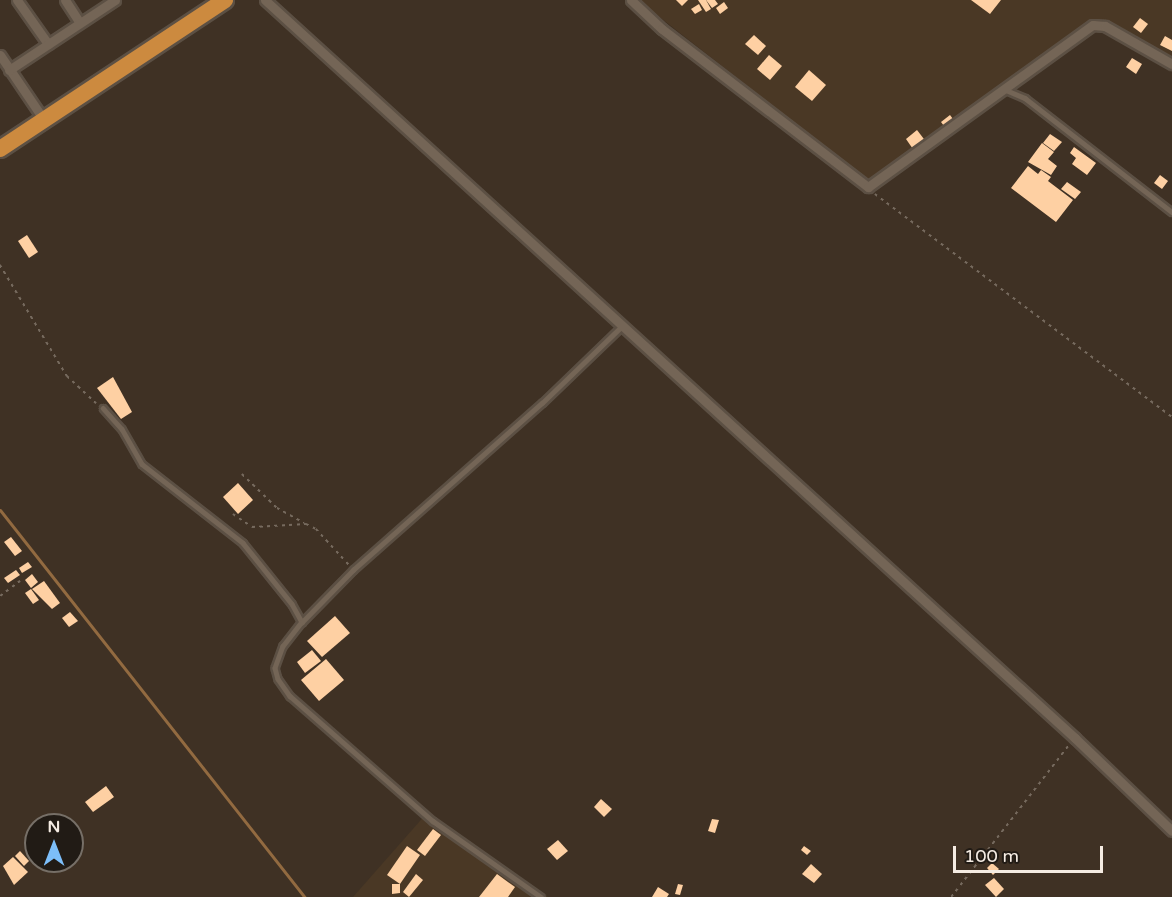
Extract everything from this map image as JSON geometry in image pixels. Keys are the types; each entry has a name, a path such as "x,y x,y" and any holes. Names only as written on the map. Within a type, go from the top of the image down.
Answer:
{"highway":[{"path":"0,149 225,0"}],"street":[{"path":"17,0 48,45"},
{"path":"65,0 80,23"},
{"path":"9,70 115,0"},
{"path":"265,0 1075,738 1172,831"},
{"path":"631,0 662,29 868,187 1006,90 1085,29 1098,24 1172,64"},
{"path":"0,55 44,120"}],"lane":[{"path":"1006,90 1024,98 1172,212"},
{"path":"541,897 433,821 290,696 278,679 275,668 283,646 302,622 353,570 542,403 622,326"},
{"path":"103,408 122,429 142,464 243,543 274,580 302,622"}],"path":[{"path":"868,187 1172,417"},
{"path":"0,265 67,376 81,393 103,408"},
{"path":"242,474 277,508 316,529 353,570"},
{"path":"233,514 252,527 305,524"},
{"path":"0,596 20,581"},
{"path":"951,897 1075,738"}],"shaded area":[{"path":"638,0 1172,0 1172,62 1098,23 871,183"},
{"path":"427,813 548,897 353,897"}],"building":[{"path":"676,0 688,0 682,6"},
{"path":"698,0 706,0 711,9 706,12"},
{"path":"706,0 715,0 718,4 712,8"},
{"path":"971,0 1001,0 990,14"},
{"path":"724,2 728,8 720,14 716,8"},
{"path":"699,4 702,10 695,14 691,9"},
{"path":"1140,18 1148,24 1141,33 1133,27"},
{"path":"754,35 766,46 758,55 745,44"},
{"path":"1165,36 1172,40 1172,51 1160,45"},
{"path":"769,55 782,66 770,80 757,69"},
{"path":"1132,58 1142,64 1136,74 1126,67"},
{"path":"809,70 826,85 812,101 795,87"},
{"path":"950,115 956,123 947,130 941,122"},
{"path":"917,130 927,143 915,152 906,139"},
{"path":"1050,134 1062,142 1054,151 1043,143"},
{"path":"1042,143 1054,152 1048,159 1057,166 1051,175 1028,162"},
{"path":"1074,147 1096,163 1087,175 1072,164 1076,158 1070,153"},
{"path":"1028,166 1038,174 1041,170 1051,177 1048,181 1073,200 1056,222 1011,188"},
{"path":"1160,175 1168,181 1162,189 1154,183"},
{"path":"1067,182 1081,192 1075,199 1061,189"},
{"path":"27,235 38,252 29,258 18,241"},
{"path":"113,377 132,412 121,419 97,388"},
{"path":"238,483 253,500 238,514 223,497"},
{"path":"11,537 22,551 15,556 4,542"},
{"path":"28,562 32,567 22,573 19,568"},
{"path":"16,570 20,575 8,583 4,578"},
{"path":"32,574 38,582 31,588 25,580"},
{"path":"44,581 60,603 52,609 32,589"},
{"path":"31,589 39,600 33,604 25,593"},
{"path":"70,612 78,621 69,627 62,618"},
{"path":"335,616 350,633 322,657 307,641"},
{"path":"312,650 321,661 305,673 297,662"},
{"path":"326,659 344,680 319,701 301,680"},
{"path":"106,786 114,797 93,812 85,802"},
{"path":"601,799 612,809 604,817 594,807"},
{"path":"712,819 719,820 715,833 708,831"},
{"path":"433,829 441,835 425,856 417,850"},
{"path":"558,840 568,851 557,860 547,849"},
{"path":"407,846 420,855 400,884 387,875"},
{"path":"804,846 811,851 807,855 801,850"},
{"path":"20,851 24,855 24,866 15,856"},
{"path":"13,857 24,868 24,873 27,873 14,885 3,866"},
{"path":"992,863 999,869 993,875 987,868"},
{"path":"811,864 822,874 814,883 802,874"},
{"path":"416,874 423,880 409,897 403,892"},
{"path":"497,874 515,887 508,897 479,897"},
{"path":"994,878 1004,889 996,897 985,885"},
{"path":"392,884 400,884 400,893 392,894"},
{"path":"678,884 683,885 680,895 675,894"},
{"path":"658,887 669,894 667,897 652,897"}],"waterway":[{"path":"0,510 305,897"}]}
